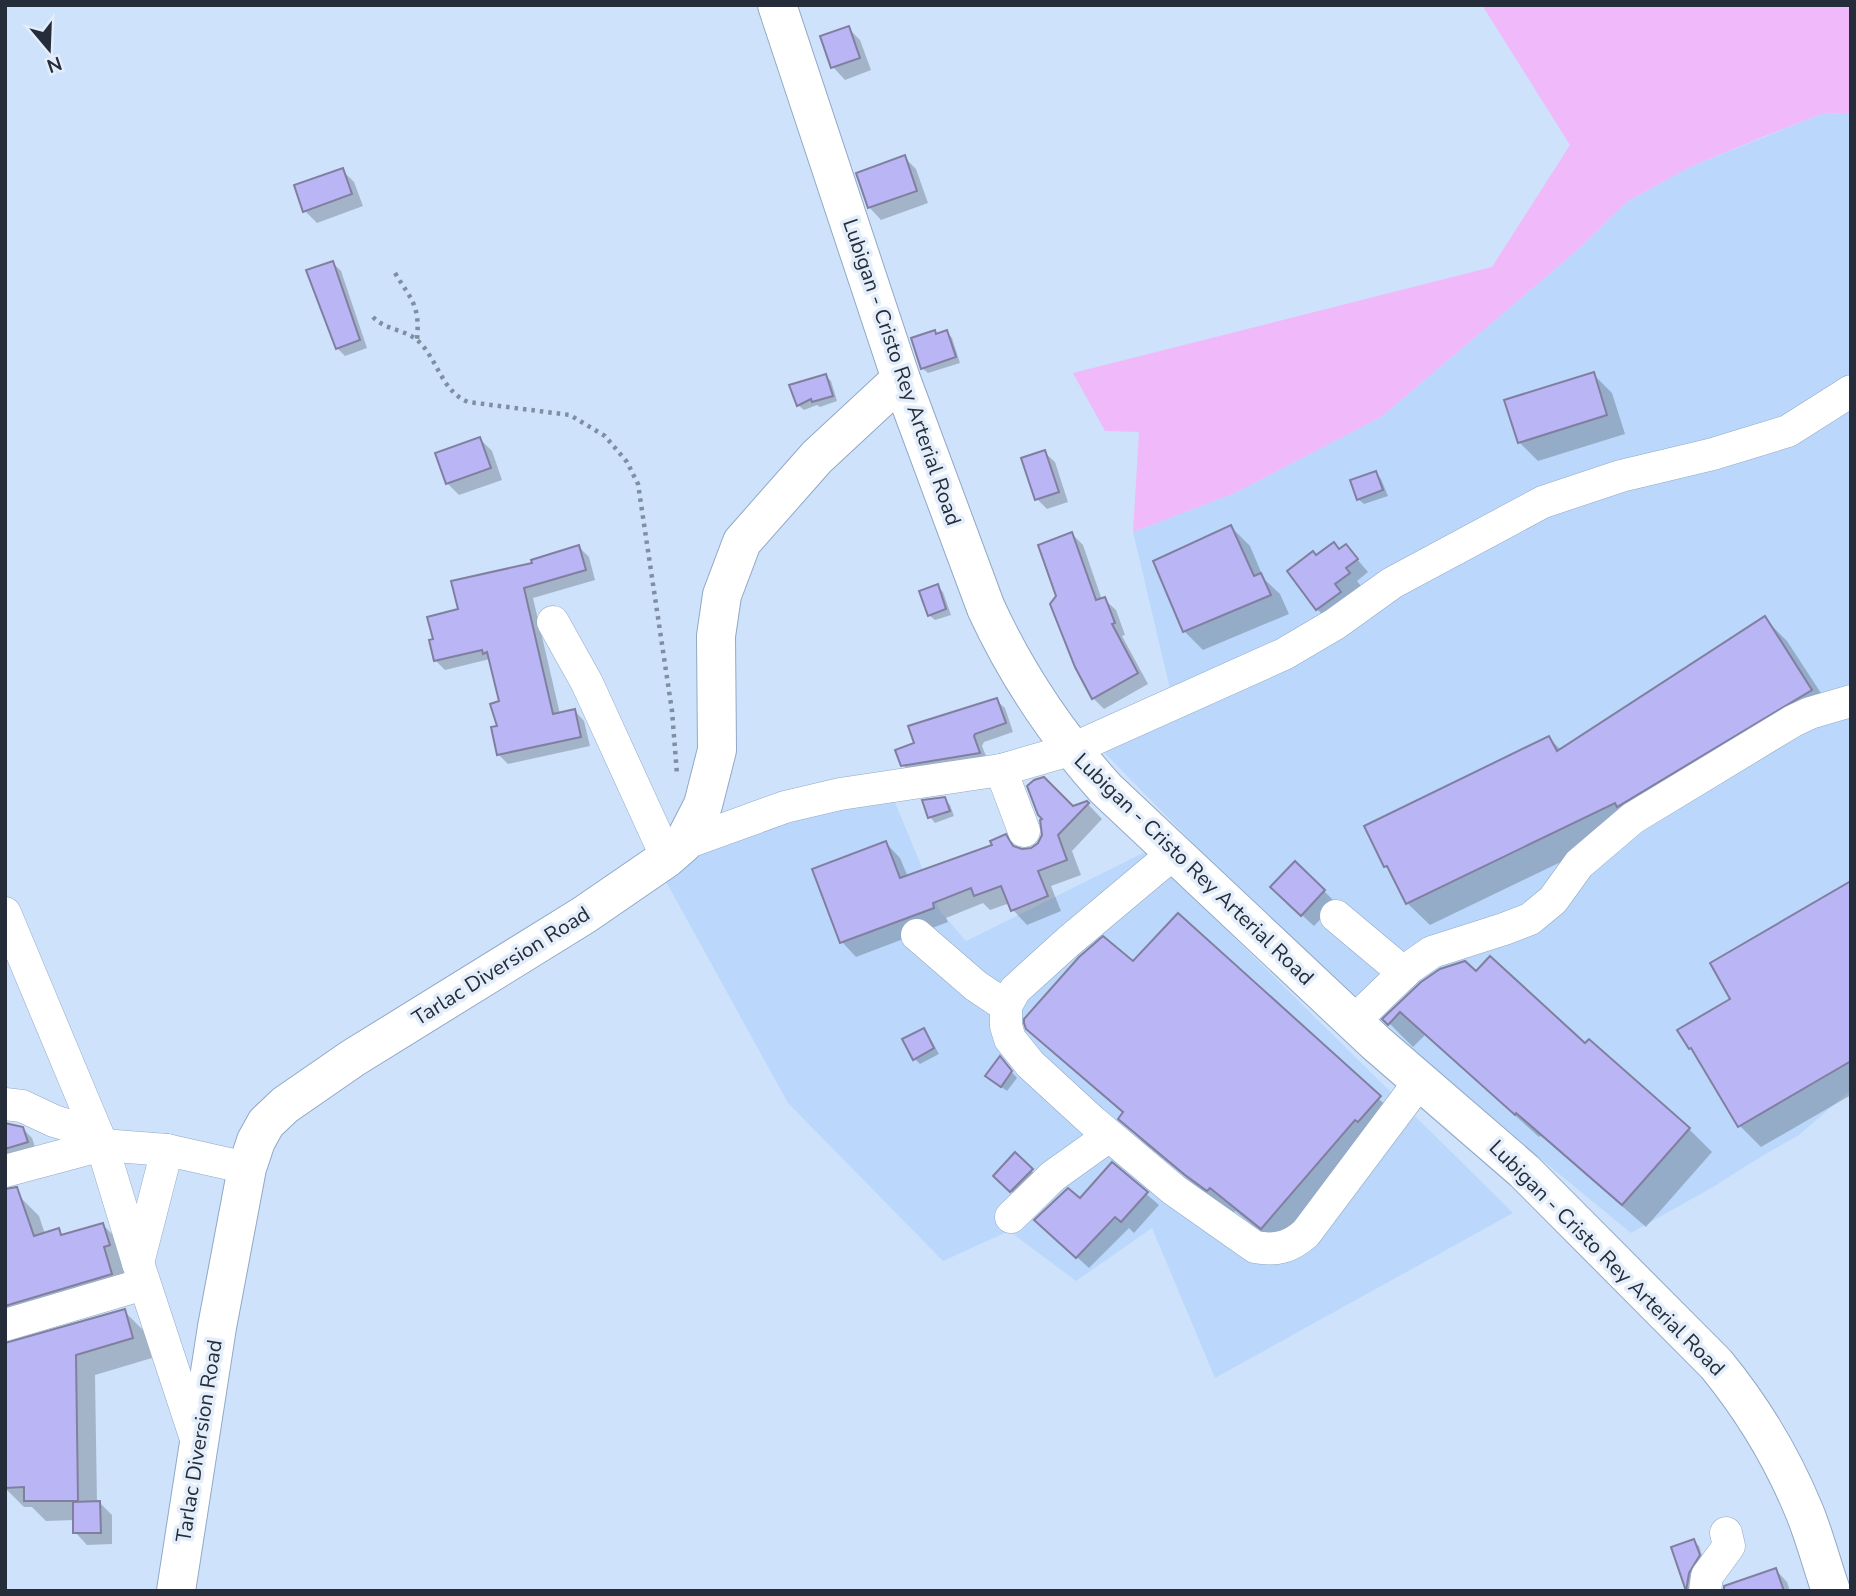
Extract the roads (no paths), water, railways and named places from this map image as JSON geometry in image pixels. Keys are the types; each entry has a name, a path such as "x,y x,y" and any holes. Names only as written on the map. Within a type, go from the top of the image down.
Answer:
{"main road":[{"name":"Lubigan - Cristo Rey Arterial Road","path":"777,5 901,379 991,619 1002,642 1070,750 1106,789 1353,1021 1524,1171 1716,1364 1737,1390 1788,1474 1806,1516 1831,1591"},
{"name":"Tarlac Diversion Road","path":"176,1591 217,1327 247,1168 256,1141 266,1123 295,1098 353,1058 584,915 675,851 703,805 717,750 716,636 722,595 742,542 817,457 901,379"}],"street":[{"path":"554,622 675,851 785,807 818,799 1001,770 1070,750 1284,654 1335,624 1392,583 1543,502 1621,476 1713,454 1788,431 1851,391"},
{"path":"1353,1021 1404,973 1432,952 1530,919 1553,900 1579,864 1633,818 1793,721 1851,701"},
{"path":"1001,770 1024,831"},
{"path":"1174,853 1015,990 1006,1006 1006,1026 1010,1039 1030,1064 1109,1136 1174,1190 1255,1247 1270,1250 1297,1242 1306,1233 1420,1081"},
{"path":"5,913 100,1140 198,1445"},
{"path":"1336,916 1404,973"},
{"path":"916,936 976,986 1006,1006"},
{"path":"5,1104 22,1106 100,1140 167,1150 247,1168"},
{"path":"1011,1217 1053,1176 1109,1136"},
{"path":"5,1171 100,1140"},
{"path":"141,1273 167,1150"},
{"path":"5,1325 141,1273"},
{"path":"1705,1591 1707,1576 1729,1546 1726,1533"}]}
